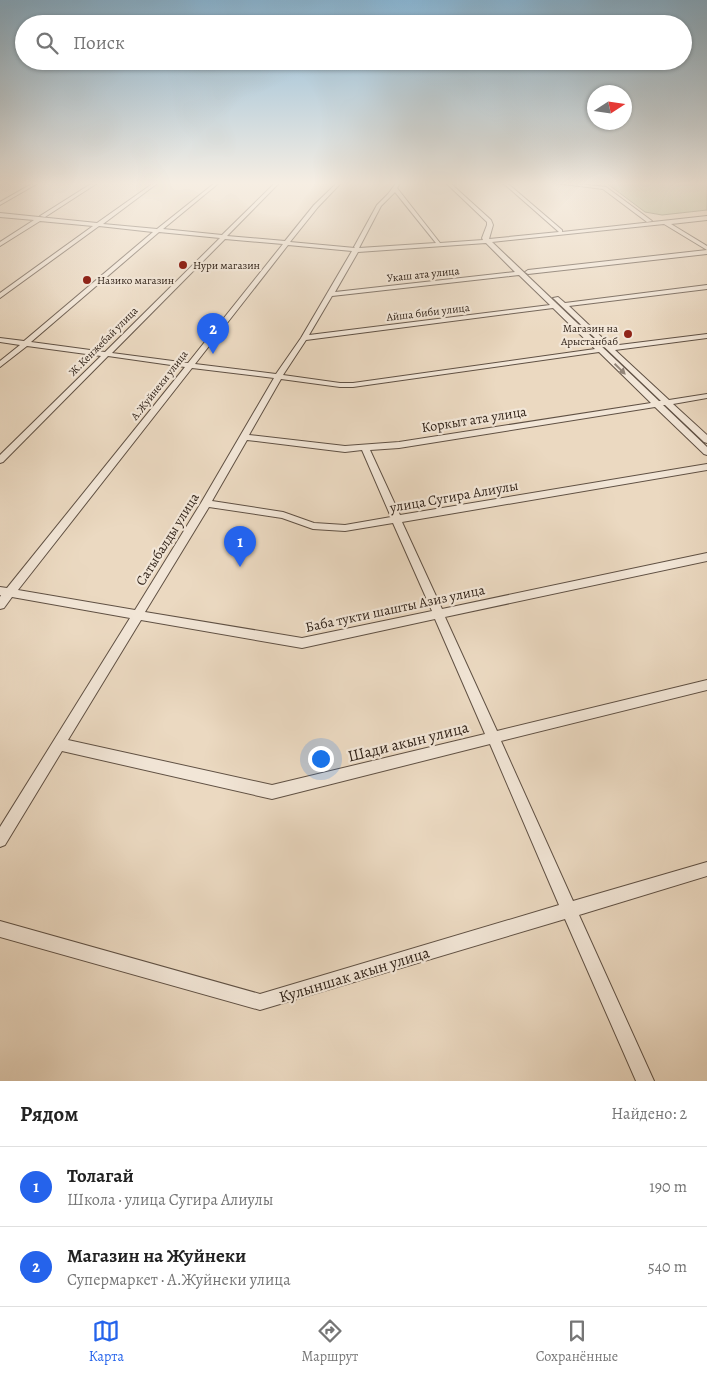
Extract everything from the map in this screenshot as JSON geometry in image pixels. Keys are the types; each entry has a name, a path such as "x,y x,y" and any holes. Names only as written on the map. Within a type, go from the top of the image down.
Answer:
{"street":[{"path":"0,244 18,232"},
{"path":"0,296 88,232"},
{"path":"0,364 156,232"},
{"path":"186,232 357,249 545,232"},
{"name":"Ж.Кенжебай улица","path":"0,460 228,232"},
{"name":"А.Жуйнеки улица","path":"0,605 5,592 296,232"},
{"name":"Сатыбалды улица","path":"0,840 206,502 365,232"},
{"path":"430,232 438,242"},
{"path":"488,232 488,238 519,273 707,452"},
{"path":"357,249 560,232"},
{"path":"682,232 707,248"},
{"path":"488,238 611,348 707,440"},
{"path":"528,272 707,252"},
{"name":"Укаш ата улица","path":"330,294 519,273"},
{"path":"563,305 707,287"},
{"name":"Айша биби улица","path":"304,338 554,306"},
{"path":"611,348 707,336"},
{"path":"0,340 353,385 600,350"},
{"name":"Коркыт ата улица","path":"245,437 345,449 399,445 707,396"},
{"path":"365,448 645,1081"},
{"name":"улица Сугира Алиулы","path":"206,502 283,515 313,526 345,528 707,467"},
{"name":"Баба тукти шашты Азиз улица","path":"5,592 302,643 707,557"},
{"name":"Шади акын улица","path":"58,744 272,792 707,685"},
{"name":"Кулыншак акын улица","path":"0,929 260,1002 707,869"}],"place":[{"name":"Нури магазин","path":"183,265"},
{"name":"Назико магазин","path":"87,280"},
{"name":"Магазин на Арыстанбаб","path":"628,334"},
{"name":"Магазин на Жуйнеки","path":"213,354"},
{"name":"Толагай","path":"240,567"}]}
